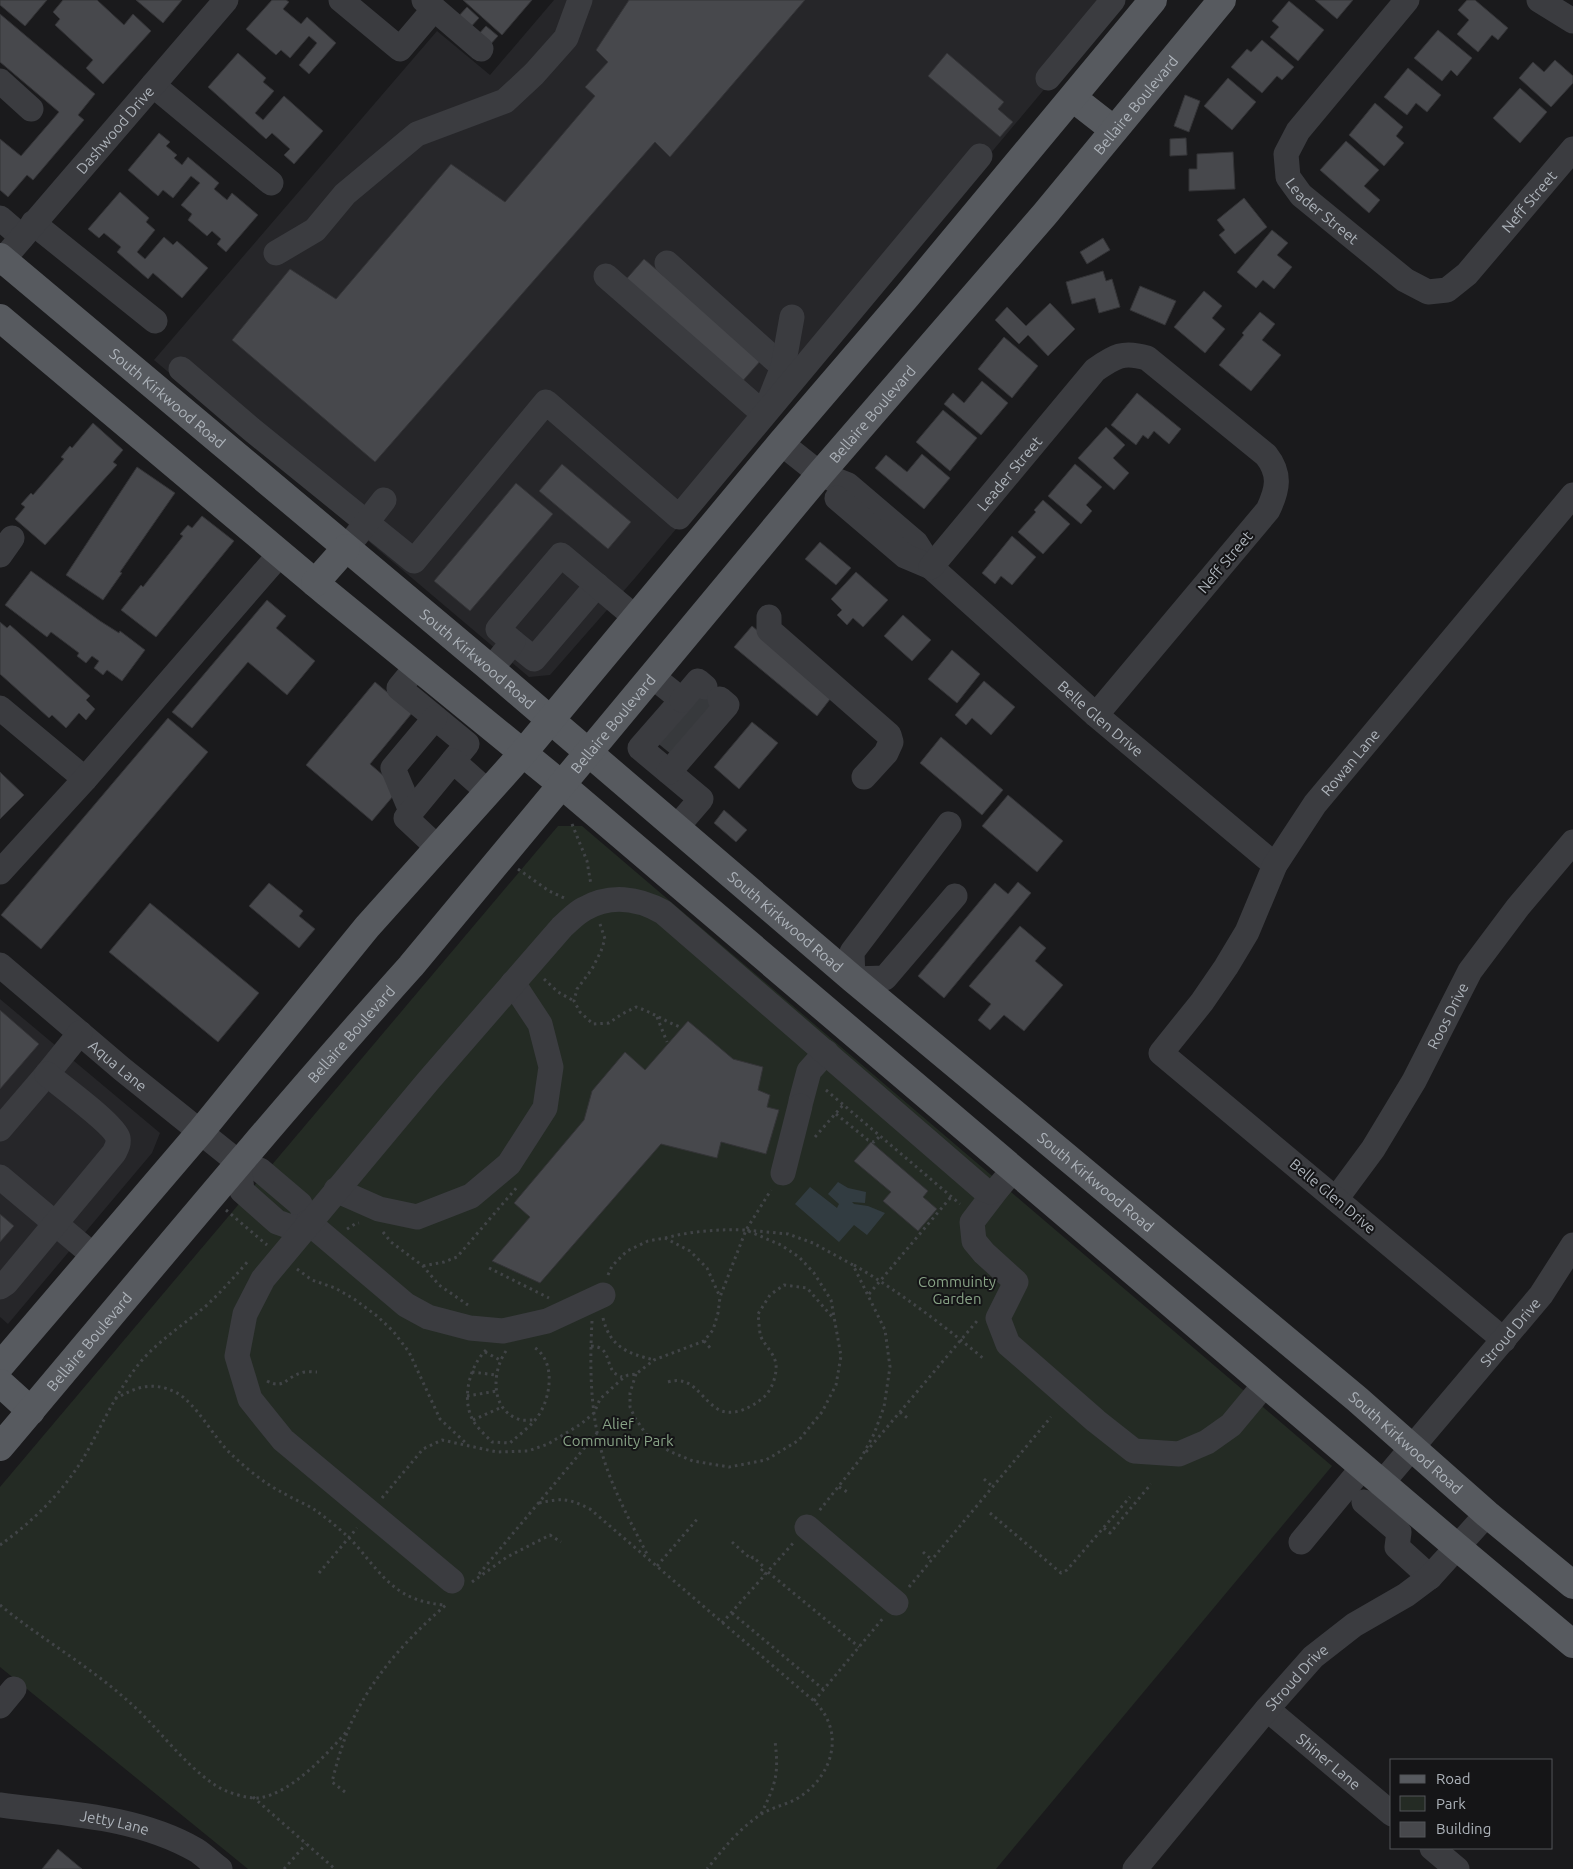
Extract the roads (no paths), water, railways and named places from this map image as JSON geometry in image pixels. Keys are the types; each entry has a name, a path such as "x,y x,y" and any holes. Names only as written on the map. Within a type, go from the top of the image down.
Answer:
{"main road":[{"path":"0,1366 201,1131 367,927 523,753 781,443 1073,98 1153,0"},
{"name":"Bellaire Boulevard","path":"0,1447 239,1163 411,966 820,474 1045,214 1222,0"},
{"path":"1073,98 1114,130"},
{"name":"South Kirkwood Road","path":"1,260 491,668 853,979 1357,1399 1487,1514 1573,1585"},
{"path":"0,318 280,554 562,785 826,1010 1006,1179 1265,1384 1370,1484 1396,1512 1457,1547 1573,1644"},
{"path":"315,583 346,548"},
{"path":"826,1010 853,979"},
{"path":"1006,1179 1043,1137"},
{"path":"0,1383 31,1410"}],"street":[{"name":"Dashwood Drive","path":"1,260 226,0"},
{"path":"341,0 400,49 429,4 481,50"},
{"path":"276,253 315,230 345,194 417,134 505,101 534,74 566,38 580,0"},
{"path":"1048,78 1114,0"},
{"name":"Leader Street","path":"1407,0 1298,131 1286,154 1288,177 1301,195 1405,280 1428,292 1447,290 1466,274 1485,253"},
{"path":"1539,0 1573,22"},
{"path":"0,81 31,109"},
{"path":"153,85 271,183"},
{"name":"Neff Street","path":"1485,253 1573,149"},
{"path":"181,369 251,429 414,561 546,402 680,517 980,156"},
{"path":"0,218 28,230 155,321"},
{"path":"667,263 783,367"},
{"path":"606,276 764,414"},
{"path":"764,414 783,367 792,317"},
{"name":"Leader Street","path":"931,568 1096,370 1109,360 1127,354 1147,358 1210,409"},
{"name":"Neff Street","path":"1096,715 1268,510 1274,497 1277,484 1276,472 1272,462 1210,409"},
{"name":"Belle Glen Drive","path":"781,443 820,474 834,496 905,556 931,568 1096,715 1275,865"},
{"name":"Rowan Lane","path":"1161,1053 1202,1002 1226,967 1247,932 1275,865 1295,832 1320,797 1573,495"},
{"path":"346,548 384,500"},
{"path":"0,872 84,779 280,554"},
{"path":"597,585 534,659 498,629 561,555 597,585 636,618"},
{"path":"769,617 769,630 889,735 891,742 886,753 864,777"},
{"path":"491,668 514,642"},
{"path":"417,666 399,688 467,744 406,818 438,848"},
{"path":"652,676 684,726 701,799 676,828"},
{"path":"0,708 84,779"},
{"path":"411,811 393,768 445,726 472,711"},
{"path":"452,761 488,792"},
{"path":"949,824 852,952 853,979 885,978 955,896"},
{"name":"Roos Drive","path":"1336,1199 1373,1149 1414,1081 1470,971 1518,907 1573,842"},
{"path":"461,1588 283,1440 250,1399 238,1356 245,1314 262,1279 283,1260 306,1225 562,927 583,909 601,902 628,899 653,906 674,920 983,1189 991,1192 1006,1179"},
{"name":"Aqua Lane","path":"4,977 80,1033 239,1163 260,1170 300,1204 304,1212 306,1225"},
{"path":"336,1190 379,1209 417,1217 471,1196 509,1164 545,1108 550,1067 540,1024 513,983"},
{"path":"0,1129 80,1033"},
{"path":"783,1173 809,1071 826,1052"},
{"name":"Belle Glen Drive","path":"1161,1053 1504,1340"},
{"path":"0,1288 119,1145 118,1136 109,1125 47,1074"},
{"path":"239,1163 242,1191 280,1223 291,1227 306,1225 333,1244 406,1305 428,1317 470,1328 511,1335 546,1321 598,1296"},
{"path":"0,1177 94,1256"},
{"path":"1006,1179 972,1222 974,1242 1016,1282 998,1318 1008,1344 1096,1421 1134,1451 1180,1454 1207,1442 1231,1425 1265,1384"},
{"name":"Stroud Drive","path":"1301,1542 1412,1449 1541,1296 1571,1255"},
{"path":"1396,1512 1399,1532 1397,1547 1430,1577"},
{"name":"Stroud Drive","path":"1135,1869 1267,1709 1313,1657 1354,1626 1406,1595 1430,1577 1487,1514"},
{"path":"807,1527 896,1603"},
{"name":"Shiner Lane","path":"1267,1709 1390,1812"},
{"name":"Jetty Lane","path":"0,1805 96,1818 145,1828 196,1850 220,1869"},
{"path":"1433,1849 1457,1869"}],"tunnel":[{"path":"694,699 710,711"},
{"path":"681,715 696,728"},
{"path":"665,733 681,746"}],"park label":[{"name":"Commuinty Garden","path":"957,1290"},
{"name":"Alief Community Park","path":"618,1432"}]}
